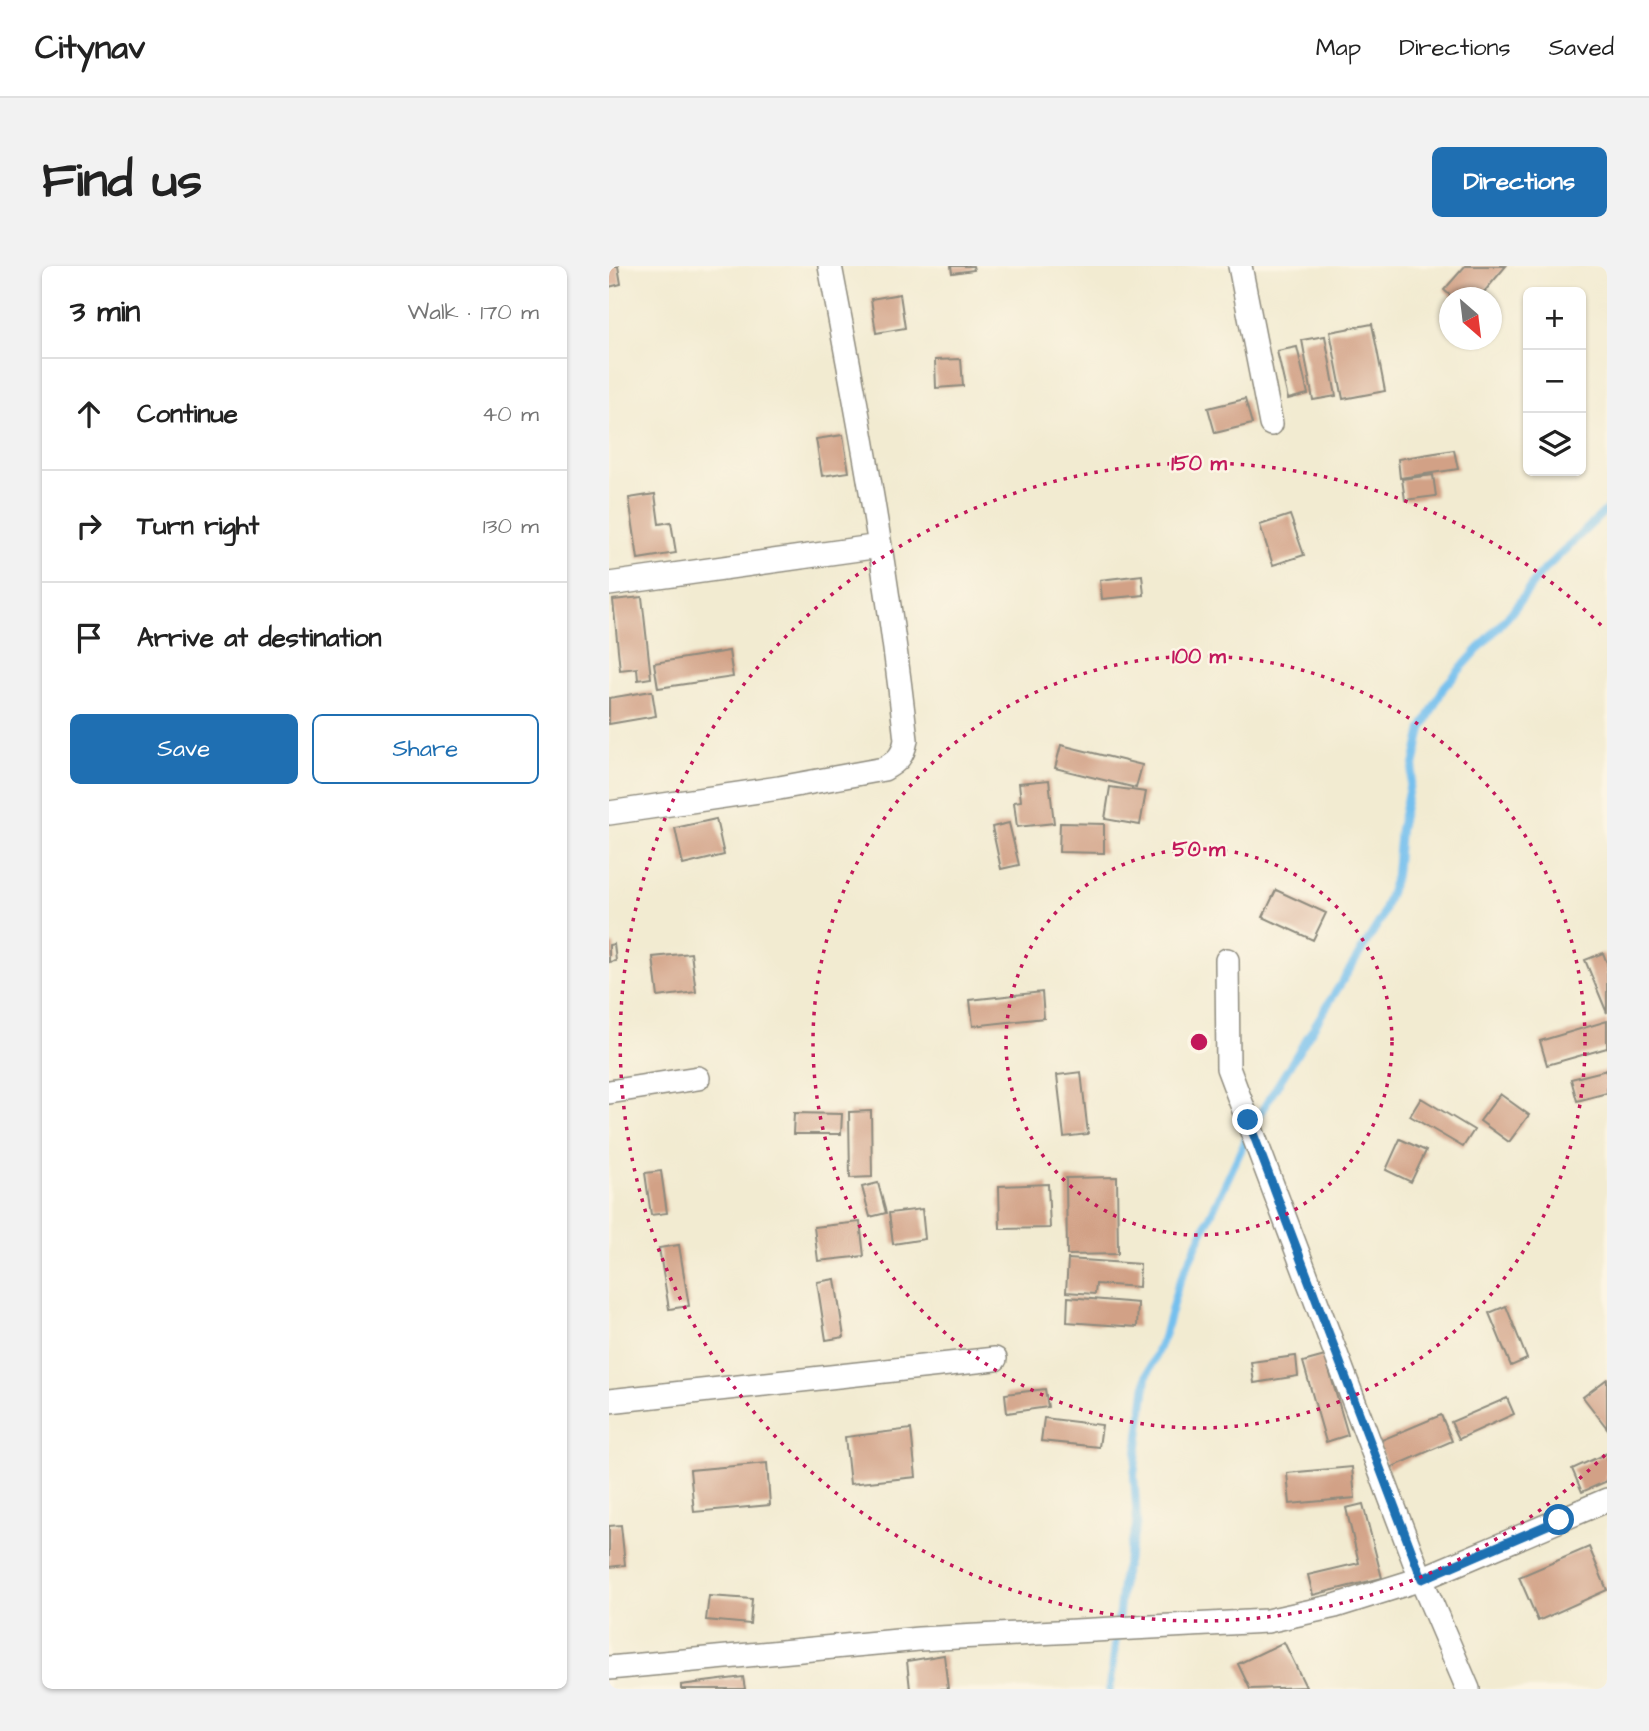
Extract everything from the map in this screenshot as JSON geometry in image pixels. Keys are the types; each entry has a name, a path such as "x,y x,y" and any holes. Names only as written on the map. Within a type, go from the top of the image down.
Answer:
{"street":[{"path":"609,813 792,786 884,769 897,762 903,753 907,740 897,652 853,384 830,266"},
{"path":"1240,266 1271,424"},
{"path":"609,584 880,546"},
{"path":"1227,960 1228,1068 1422,1579 1468,1689"},
{"path":"609,1092 698,1078"},
{"path":"609,1401 995,1359"},
{"path":"609,1668 919,1639 1267,1621 1335,1606 1422,1579 1607,1500"}],"building":[{"path":"609,266 618,266 621,284 609,287"},
{"path":"951,266 973,266 974,270 952,273"},
{"path":"1465,266 1506,266 1488,287 1447,287"},
{"path":"900,294 905,328 876,333 871,299"},
{"path":"1372,324 1385,391 1343,399 1330,332"},
{"path":"1325,336 1336,396 1313,400 1302,340"},
{"path":"1297,347 1308,394 1288,399 1277,351"},
{"path":"961,359 963,386 936,388 935,360"},
{"path":"1245,399 1252,424 1215,433 1208,408"},
{"path":"843,435 849,472 822,476 816,439"},
{"path":"1454,450 1458,469 1400,478 1398,459"},
{"path":"1433,475 1436,496 1405,500 1402,479"},
{"path":"655,494 659,524 671,522 676,553 638,559 629,498"},
{"path":"1290,515 1304,555 1273,565 1260,525"},
{"path":"1142,575 1144,595 1102,599 1100,580"},
{"path":"642,597 651,678 638,680 637,668 620,670 613,600"},
{"path":"729,651 733,677 658,688 654,663"},
{"path":"652,691 656,716 609,724 609,698"},
{"path":"1061,745 1142,765 1136,788 1055,768"},
{"path":"1049,780 1054,823 1017,827 1014,802 1021,801 1019,783"},
{"path":"1110,787 1146,792 1140,825 1105,819"},
{"path":"716,819 724,855 683,865 675,828"},
{"path":"1009,823 1019,865 1001,869 992,827"},
{"path":"1060,823 1104,824 1104,853 1059,852"},
{"path":"1276,890 1326,913 1313,940 1263,917"},
{"path":"614,944 616,961 609,962 609,945"},
{"path":"691,953 696,992 658,997 653,957"},
{"path":"1603,953 1607,963 1607,1013 1585,960"},
{"path":"1042,992 1044,1018 973,1026 970,1000"},
{"path":"1607,1021 1607,1048 1547,1065 1540,1041"},
{"path":"1607,1070 1607,1093 1577,1101 1571,1079"},
{"path":"1081,1072 1088,1134 1064,1137 1057,1075"},
{"path":"1500,1094 1529,1115 1509,1142 1480,1121"},
{"path":"1421,1098 1474,1130 1463,1147 1410,1116"},
{"path":"871,1111 872,1177 850,1178 849,1112"},
{"path":"794,1113 842,1114 841,1134 793,1134"},
{"path":"1400,1139 1426,1151 1411,1182 1386,1170"},
{"path":"661,1171 667,1213 651,1215 645,1173"},
{"path":"1117,1177 1118,1254 1067,1255 1066,1178"},
{"path":"878,1183 886,1213 870,1217 862,1187"},
{"path":"1048,1184 1050,1228 1000,1229 999,1186"},
{"path":"922,1209 925,1239 893,1244 889,1213"},
{"path":"860,1222 864,1256 818,1261 814,1227"},
{"path":"679,1245 689,1306 669,1309 659,1248"},
{"path":"1068,1259 1140,1264 1139,1287 1096,1284 1095,1294 1066,1292"},
{"path":"835,1279 844,1337 826,1340 817,1282"},
{"path":"1068,1297 1138,1303 1137,1327 1067,1322"},
{"path":"1506,1306 1527,1359 1511,1366 1489,1313"},
{"path":"1296,1356 1298,1376 1254,1383 1251,1362"},
{"path":"1325,1356 1348,1435 1326,1442 1303,1362"},
{"path":"1607,1379 1607,1428 1583,1397"},
{"path":"1045,1389 1048,1407 1007,1413 1005,1394"},
{"path":"1507,1398 1514,1414 1459,1439 1451,1422"},
{"path":"1441,1415 1452,1441 1388,1469 1377,1442"},
{"path":"1044,1418 1102,1425 1099,1447 1041,1441"},
{"path":"911,1429 916,1477 850,1484 845,1437"},
{"path":"1607,1453 1607,1481 1582,1492 1572,1469"},
{"path":"767,1463 770,1505 694,1512 690,1470"},
{"path":"1352,1467 1355,1498 1290,1504 1287,1473"},
{"path":"1363,1504 1382,1578 1313,1595 1308,1575 1359,1563 1346,1508"},
{"path":"621,1525 625,1565 609,1567 609,1526"},
{"path":"1589,1547 1607,1590 1538,1621 1519,1577"},
{"path":"709,1596 752,1599 750,1624 706,1620"},
{"path":"1284,1642 1306,1687 1250,1689 1238,1664"},
{"path":"944,1655 948,1689 910,1689 907,1661"},
{"path":"743,1677 745,1689 681,1689 681,1685"}],"waterway":[{"path":"1254,1123 1381,919 1396,875 1400,829 1422,729 1444,687 1511,613 1540,574 1607,509"},
{"path":"1110,1689 1123,1577 1137,1523 1134,1475 1147,1376 1165,1333 1178,1285 1248,1135"}],"route":[{"path":"1248,1120 1422,1579 1559,1520"}]}
